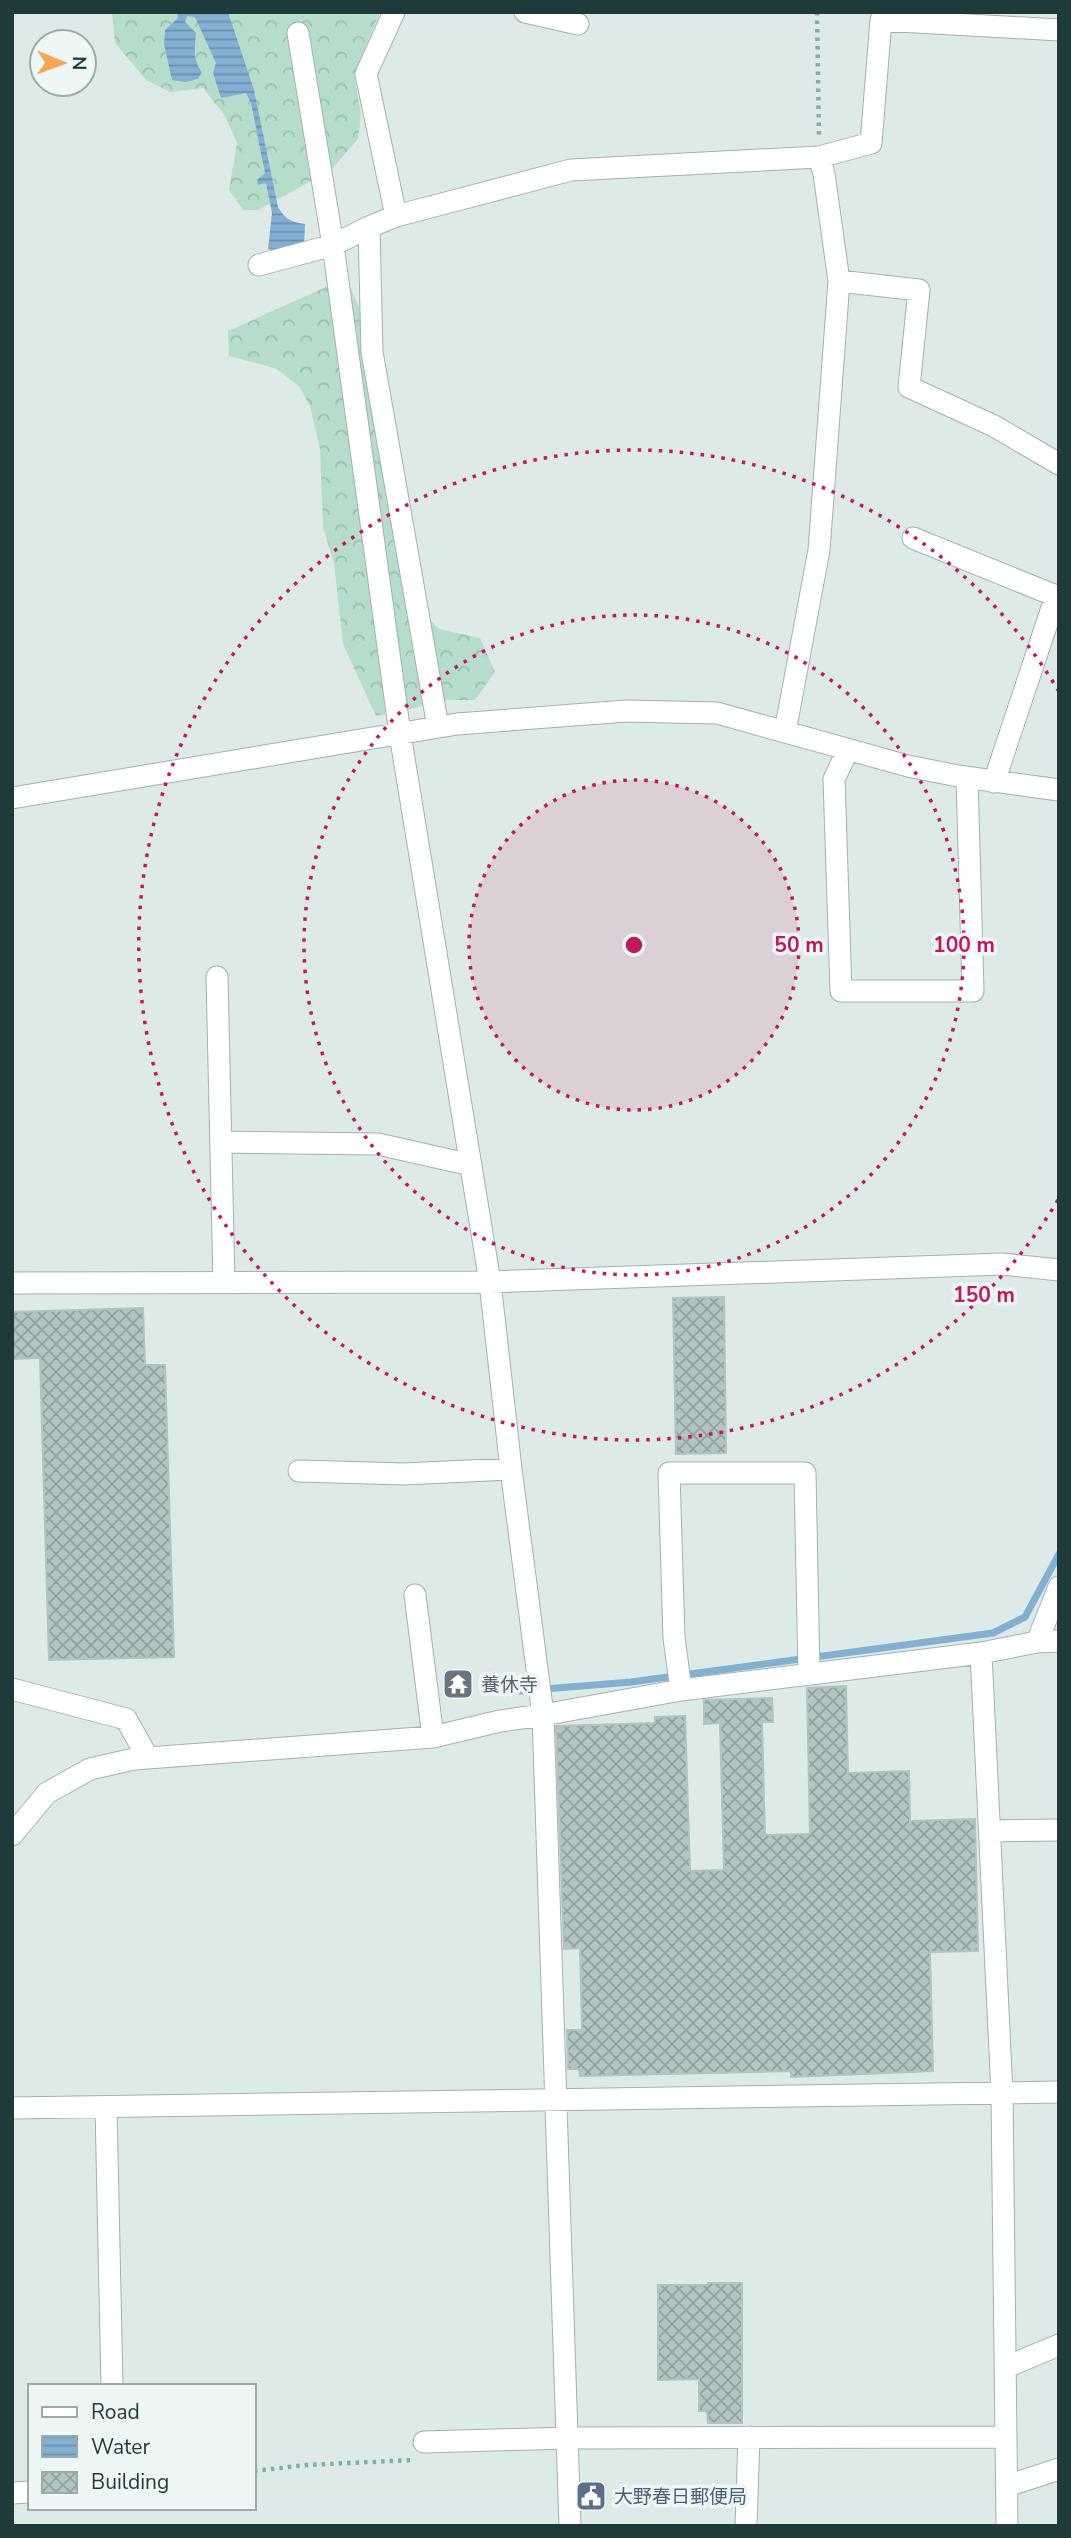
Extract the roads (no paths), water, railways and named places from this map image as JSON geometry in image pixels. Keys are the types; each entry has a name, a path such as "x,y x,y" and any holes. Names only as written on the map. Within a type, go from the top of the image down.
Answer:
{"street":[{"path":"394,12 366,74 396,216"},
{"path":"525,12 578,24"},
{"path":"259,265 333,245 396,216 571,170 819,157 871,144 881,20 972,19 1059,30"},
{"path":"298,33 333,245 400,734 490,1282 543,1715 558,2101 570,2526"},
{"path":"785,732 819,550 839,281 819,157"},
{"path":"369,227 372,352 438,727"},
{"path":"839,281 919,290 909,387 995,426 1059,464"},
{"path":"913,538 1056,596 1056,607 994,782"},
{"path":"12,798 457,724 626,711 717,713 908,766 967,778 1059,790"},
{"path":"848,750 834,779 841,991 973,991 967,778"},
{"path":"217,977 224,1282"},
{"path":"221,1142 378,1144 471,1165"},
{"path":"12,1283 490,1282 1002,1264 1059,1270"},
{"path":"299,1471 404,1474 511,1469"},
{"path":"681,1690 674,1638 669,1474 806,1473 808,1674"},
{"path":"1037,1642 1059,1587"},
{"path":"415,1595 433,1737"},
{"path":"12,1835 47,1793 90,1769 148,1758 433,1737 500,1721 681,1690 1059,1641"},
{"path":"981,1653 1002,2094 1007,2526"},
{"path":"12,1689 126,1718 148,1758"},
{"path":"990,1831 1059,1830"},
{"path":"12,2108 1059,2092"},
{"path":"106,2107 112,2384"},
{"path":"1006,2367 1059,2345"},
{"path":"746,2526 749,2437"},
{"path":"419,2451 568,2438 1006,2437"},
{"path":"1007,2486 1059,2469"}],"water":[{"path":"177,12 228,12 254,90 278,207 289,219 305,224 304,247 282,252 268,249 272,213 266,183 258,185 257,180 265,173 251,103 246,93 221,98 213,73 216,63 195,17 187,16 185,22 196,33 195,58 202,72 198,79 185,82 172,80 164,44 165,30 178,18"}],"waterway":[{"path":"520,1691 631,1682 993,1633 1025,1617 1059,1554"}],"place":[{"name":"養休寺","path":"458,1684"},
{"name":"大野春日郵便局","path":"591,2496"}]}
